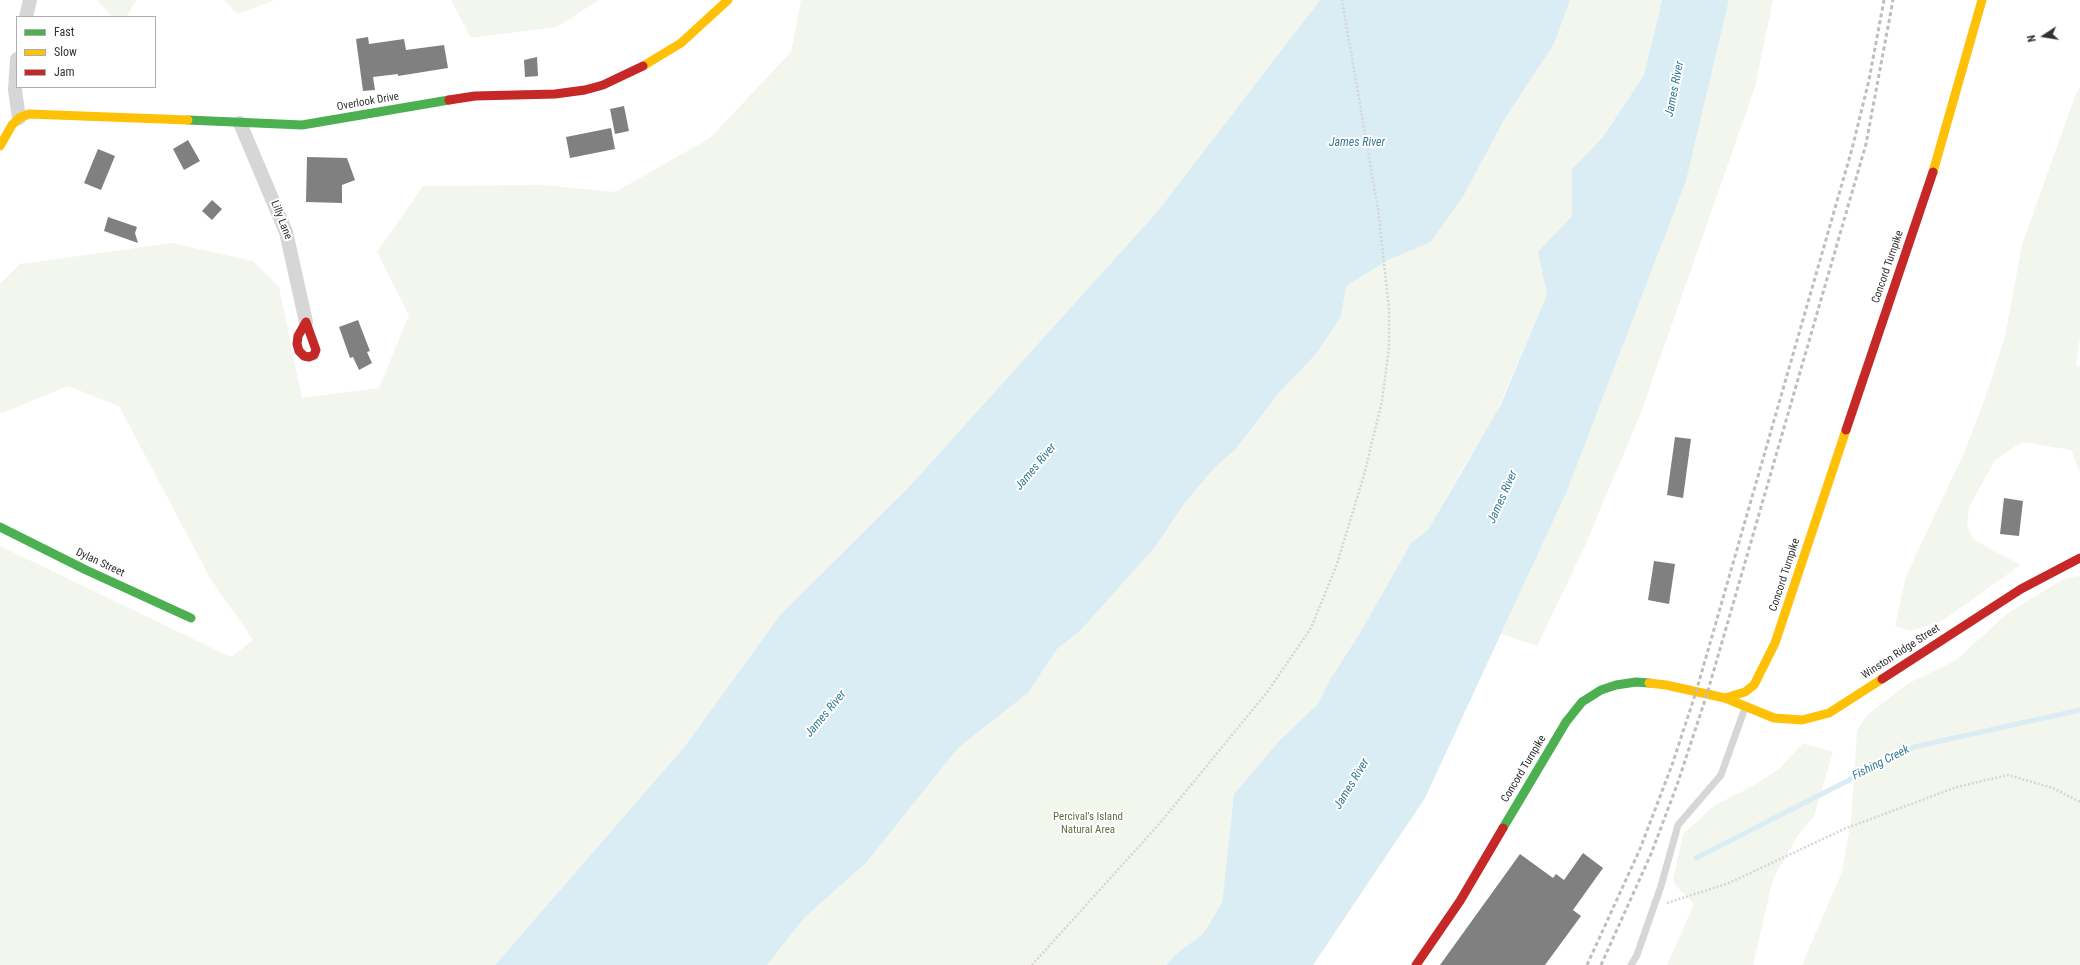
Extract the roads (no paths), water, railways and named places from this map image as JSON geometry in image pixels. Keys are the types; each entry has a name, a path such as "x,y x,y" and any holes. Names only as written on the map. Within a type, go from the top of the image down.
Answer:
{"street":[{"path":"26,16 30,0"},
{"name":"Overlook Drive","path":"19,118 29,114 302,125 317,124 475,96 555,94 603,85 644,66 682,43 728,0"},
{"name":"Concord Turnpike","path":"1416,965 1460,901 1566,722 1582,702 1601,690 1616,685 1636,682 1666,685 1725,698 1745,692 1754,685 1775,643 1937,160 1982,0"},
{"path":"0,146 12,125 19,118 15,90 16,74"},
{"name":"Lilly Lane","path":"240,122 286,232 306,322"},
{"name":"Dylan Street","path":"0,526 86,570 191,618"},
{"name":"Winston Ridge Street","path":"1725,698 1774,718 1802,720 1828,713 2021,589 2080,558"}],"lane":[{"path":"1631,965 1637,955 1653,908 1678,825 1721,775 1746,706"}],"water":[{"name":"James River","path":"1320,0 1570,0 1554,44 1504,120 1464,195 1431,242 1388,260 1346,286 1341,317 1316,354 1278,394 1235,450 1214,468 1184,504 1155,547 1080,631 1057,649 1028,693 958,748 866,863 805,917 767,965 495,965 686,745 780,615 908,488 1157,212"},
{"name":"James River","path":"1662,0 1729,0 1686,181 1567,491 1425,798 1313,965 1166,965 1177,953 1203,934 1222,903 1234,794 1279,741 1318,704 1329,681 1360,633 1411,543 1428,530 1500,406 1547,294 1538,252 1572,216 1572,169 1603,137 1644,75"}],"waterway":[{"name":"Fishing Creek","path":"1696,858 1914,747 2080,710"}],"railway":[{"path":"1587,965 1640,849 1672,765 1696,692 1852,149 1869,80 1884,0"},
{"path":"1601,965 1651,854 1677,785 1707,694 1866,144 1893,0"}],"park label":[{"name":"Percival's Island Natural Area","path":"1088,823"}]}
